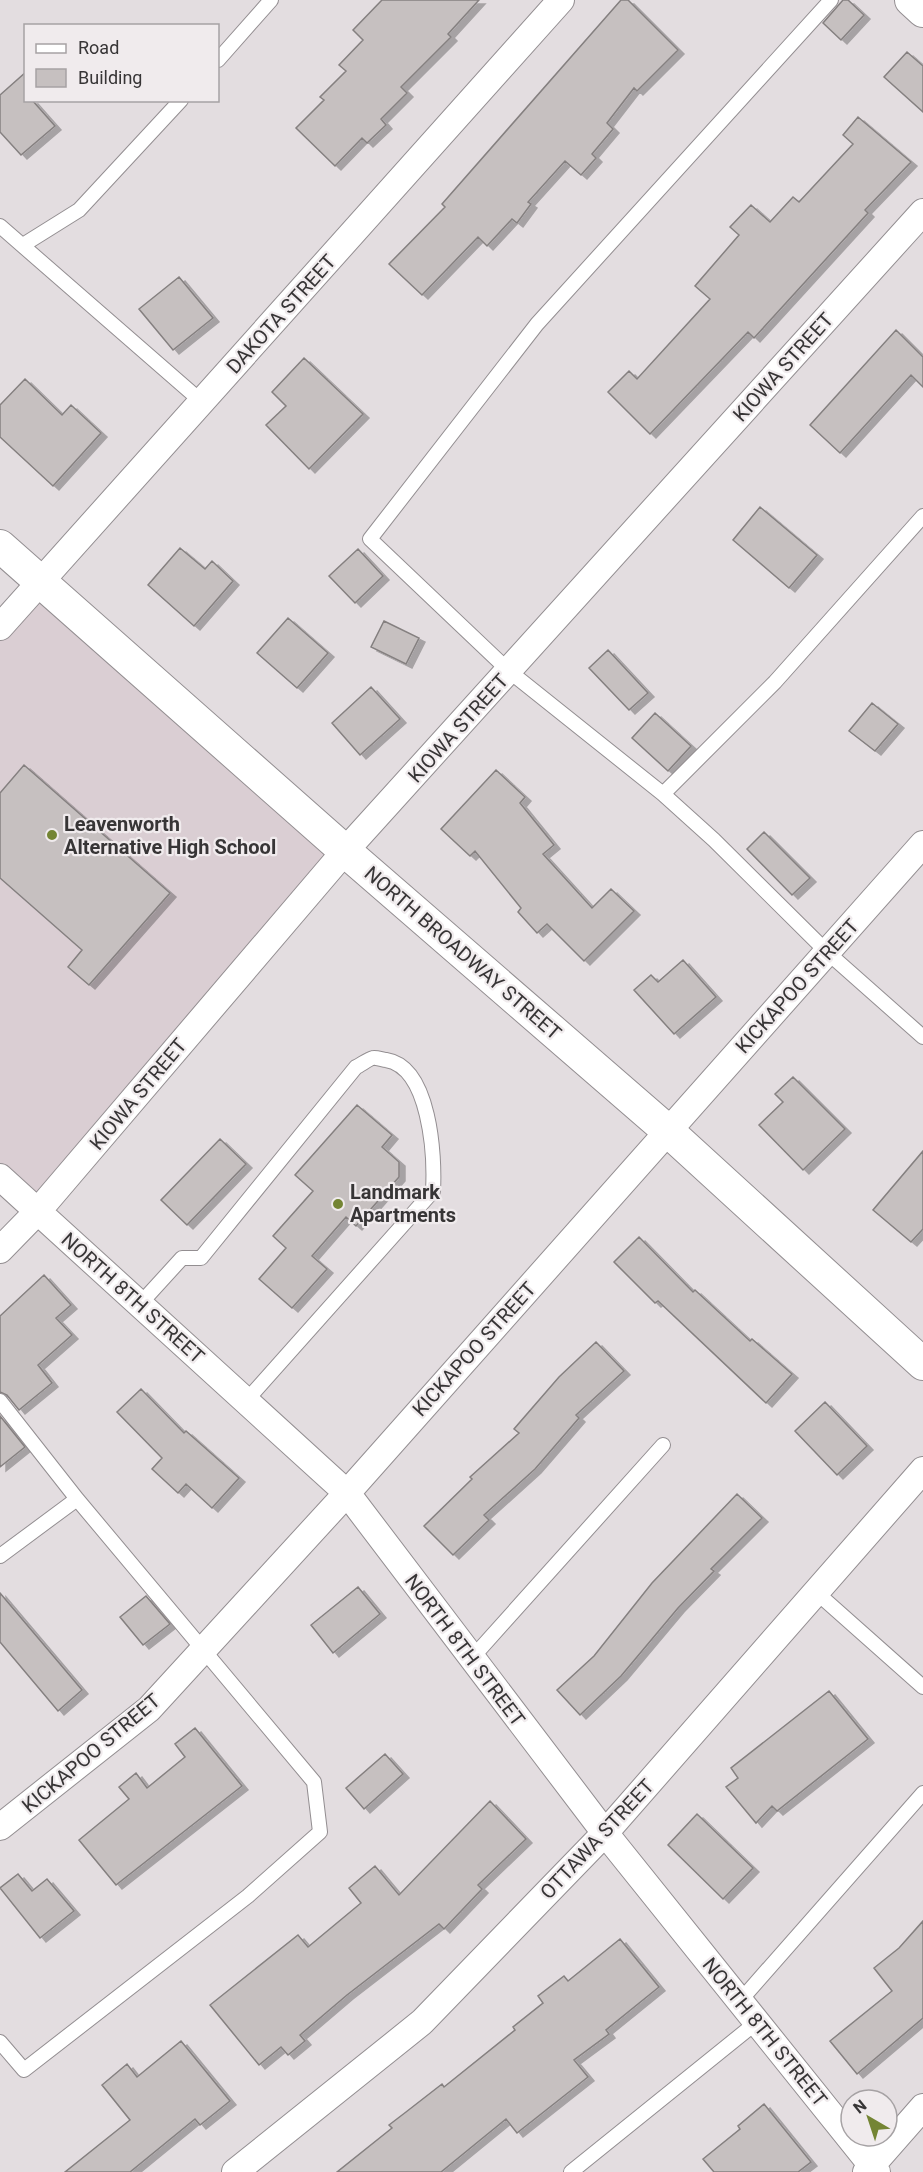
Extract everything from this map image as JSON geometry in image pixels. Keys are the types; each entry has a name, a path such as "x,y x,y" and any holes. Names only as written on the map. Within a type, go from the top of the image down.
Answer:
{"street":[{"name":"DAKOTA STREET","path":"0,627 561,0"},
{"path":"910,0 923,11"},
{"name":"KIOWA STREET","path":"0,1250 38,1211 345,851 923,212"},
{"name":"NORTH BROADWAY STREET","path":"0,546 345,851 668,1131 923,1364"},
{"name":"KICKAPOO STREET","path":"0,1827 149,1709 347,1493 923,844"},
{"name":"NORTH 8TH STREET","path":"0,1177 347,1493 605,1833 872,2170"},
{"name":"OTTAWA STREET","path":"235,2172 422,2022 605,1833 923,1470"},
{"path":"872,2170 923,2107"}],"lane":[{"path":"219,59 271,0"},
{"path":"831,0 537,324 370,539 509,672 663,794 714,840 827,952 923,1036"},
{"path":"23,245 79,210 179,102"},
{"path":"0,226 202,402"},
{"path":"663,794 775,682 923,516"},
{"path":"140,1304 182,1258 201,1258 356,1067 372,1058 397,1062 409,1073 422,1091 434,1168 433,1191 246,1401"},
{"path":"0,1401 77,1499 314,1782 320,1832 248,1896 24,2070 0,2042"},
{"path":"472,1658 663,1445"},
{"path":"0,1556 77,1499"},
{"path":"816,1592 923,1687"},
{"path":"740,2001 923,1793"},
{"path":"571,2172 757,2022"}],"shaded area":[{"path":"41,582 345,851 38,1211 0,1177 0,627"}],"building":[{"path":"382,0 479,0 448,34 451,37 401,87 407,93 381,119 386,125 367,143 362,138 335,166 296,128 324,100 320,97 346,71 339,65 363,40 353,30"},
{"path":"621,0 628,0 678,50 637,91 634,88 607,123 613,129 592,154 596,158 581,175 565,161 528,202 531,204 517,223 512,219 487,246 478,237 422,295 389,264 445,207 442,204"},
{"path":"843,0 848,0 864,15 841,40 823,23"},
{"path":"907,52 923,66 923,112 884,77"},
{"path":"24,74 24,102 34,102 55,126 21,155 0,132 0,95"},
{"path":"858,117 911,162 865,210 868,213 754,338 748,332 650,434 608,392 629,371 637,379 710,299 695,286 739,235 730,227 751,205 770,222 793,197 799,202 853,144 843,135"},
{"path":"179,277 213,318 173,350 139,309"},
{"path":"896,330 923,357 923,387 911,375 840,453 810,425"},
{"path":"304,358 363,414 309,469 266,425 286,406 272,392"},
{"path":"25,379 62,415 71,405 101,433 53,486 0,437 0,405"},
{"path":"760,507 817,555 789,588 733,540"},
{"path":"180,548 205,569 212,561 233,581 194,626 148,585"},
{"path":"358,549 383,576 355,603 329,576"},
{"path":"288,618 328,653 297,688 257,653"},
{"path":"384,621 419,638 406,664 371,647"},
{"path":"608,650 648,693 629,710 589,668"},
{"path":"371,687 400,719 360,755 332,723"},
{"path":"872,703 898,724 875,751 849,731"},
{"path":"655,713 691,746 668,771 632,738"},
{"name":"Leavenworth Alternative High School","path":"24,765 170,893 89,985 68,967 82,950 0,878 0,793"},
{"path":"496,770 525,797 520,803 554,845 543,854 592,908 611,889 634,911 584,961 547,924 537,933 518,912 521,908 475,851 470,856 441,829"},
{"path":"764,832 810,878 792,895 747,849"},
{"path":"683,960 716,997 674,1034 634,990 651,975 658,982"},
{"path":"793,1077 845,1129 803,1170 759,1125 783,1102 775,1094"},
{"name":"Landmark Apartments","path":"357,1105 392,1135 382,1147 399,1162 399,1177 356,1226 346,1217 312,1256 327,1269 292,1308 259,1279 286,1248 273,1236 313,1191 295,1175"},
{"path":"220,1139 246,1164 187,1225 161,1200"},
{"path":"923,1151 923,1229 911,1242 873,1210"},
{"path":"639,1237 693,1292 695,1290 750,1341 752,1339 792,1374 766,1403 658,1301 655,1303 614,1262"},
{"path":"44,1275 71,1305 56,1318 72,1335 38,1365 52,1383 19,1410 7,1395 0,1392 0,1316"},
{"path":"596,1342 624,1371 576,1415 579,1418 535,1469 484,1515 489,1520 453,1555 424,1526 472,1479 470,1477 519,1433 514,1429 559,1377"},
{"path":"141,1389 184,1433 186,1431 239,1478 212,1508 186,1484 178,1493 152,1469 162,1458 117,1412"},
{"path":"825,1402 867,1446 837,1475 795,1431"},
{"path":"0,1416 25,1447 0,1467"},
{"path":"737,1494 762,1518 711,1569 714,1571 678,1608 621,1676 580,1715 557,1690 594,1656 652,1583"},
{"path":"358,1587 380,1614 333,1653 311,1625"},
{"path":"0,1593 82,1690 58,1711 0,1642"},
{"path":"146,1596 170,1624 143,1645 120,1617"},
{"path":"829,1691 868,1739 777,1811 772,1806 756,1823 726,1787 738,1778 731,1768"},
{"path":"195,1728 242,1786 116,1885 79,1840 129,1799 119,1787 136,1773 147,1788 185,1757 175,1744"},
{"path":"385,1754 403,1774 364,1809 346,1788"},
{"path":"490,1801 526,1839 478,1885 482,1889 444,1929 439,1924 347,1995 300,2035 305,2041 288,2055 281,2047 259,2065 210,2005 298,1935 308,1947 361,1903 349,1888 375,1866 399,1895"},
{"path":"697,1814 753,1868 723,1899 668,1845"},
{"path":"18,1874 32,1891 47,1879 74,1911 40,1938 0,1888"},
{"path":"923,1921 923,2018 857,2074 830,2041 892,1991 874,1968 899,1948"},
{"path":"620,1939 659,1987 606,2030 609,2034 574,2060 588,2077 517,2133 506,2119 441,2172 337,2172 392,2128 389,2125 442,2084 444,2087 515,2030 513,2027 543,2003 538,1996 564,1976 568,1981"},
{"path":"181,2041 230,2101 200,2125 195,2119 130,2172 65,2172 130,2120 102,2085 127,2064 137,2077"},
{"path":"764,2104 811,2162 798,2172 714,2172 703,2159 740,2129 738,2126"}],"place":[{"name":"Leavenworth Alternative High School","path":"52,835"},
{"name":"Landmark Apartments","path":"338,1204"}]}
